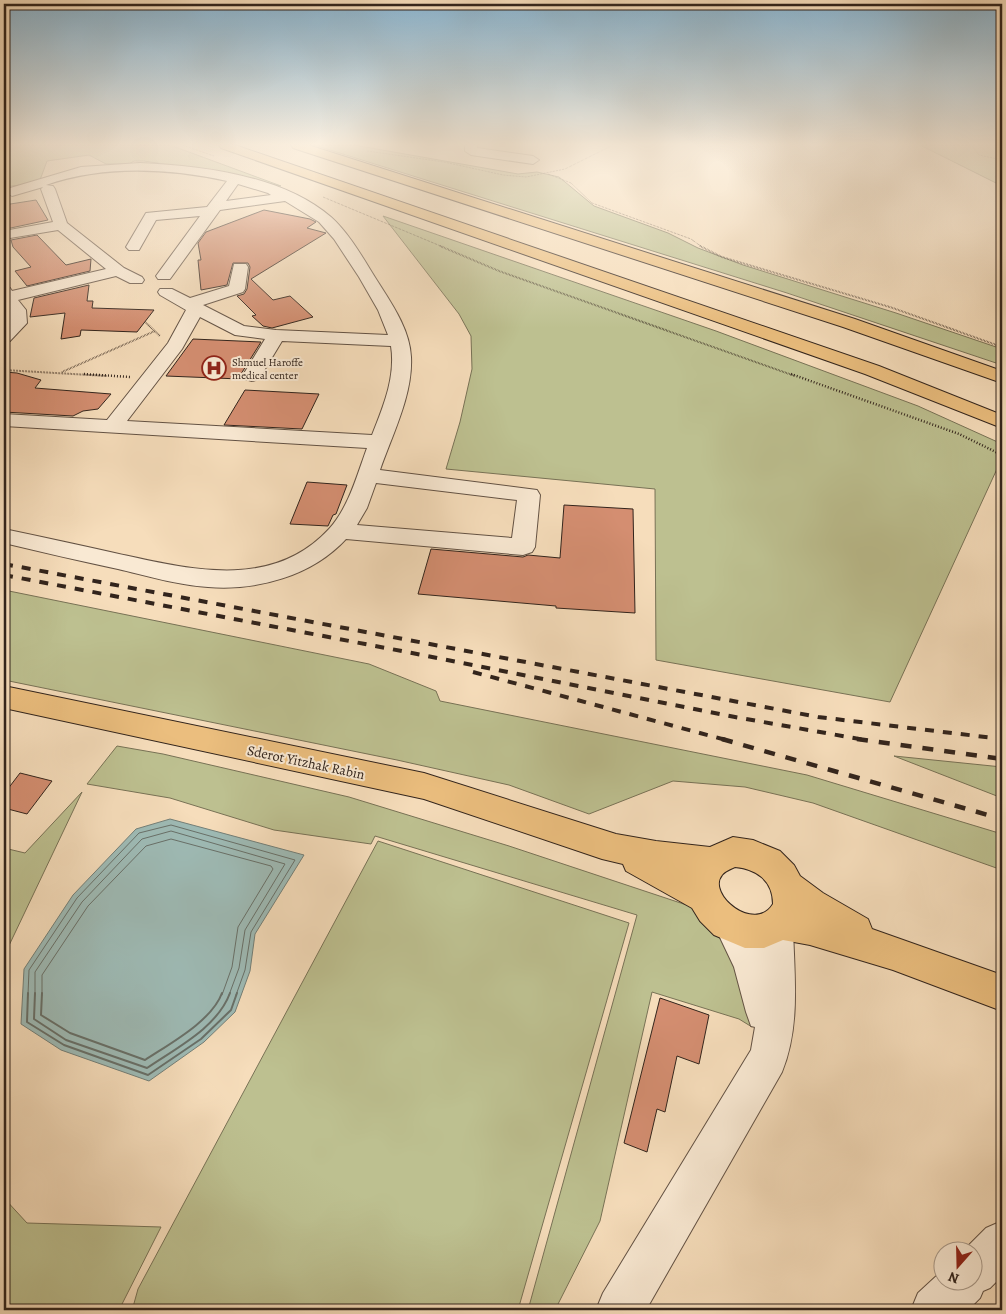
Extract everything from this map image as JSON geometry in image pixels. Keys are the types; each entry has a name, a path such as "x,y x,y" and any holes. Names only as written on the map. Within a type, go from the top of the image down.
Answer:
{"main road":[{"path":"385,206 872,370 1002,422"},
{"path":"490,206 849,323 1002,377"},
{"name":"Sderot Yitzhak Rabin","path":"4,697 424,786 602,845 653,868 702,896 709,908 720,919 733,927 748,931 763,931 778,924 851,939 1002,993"},
{"name":"Sderot Yitzhak Rabin","path":"602,845 654,856 711,862 721,855 733,852 747,853 760,857 782,875 788,887 838,921 908,958"},
{"path":"702,896 701,883 704,871 711,862"},
{"path":"778,924 787,915 790,906 788,887"}],"street":[{"path":"57,206 61,224 118,271 136,280"},
{"path":"156,290 216,206"},
{"path":"134,247 151,216 231,206"},
{"path":"4,536 193,578 227,580 255,577 303,562 321,550 340,532 354,510 379,442 400,382 402,355 390,316 376,292 333,227 322,217 305,206"},
{"path":"4,235 61,224"},
{"path":"112,427 176,345 192,306 238,289 240,267"},
{"path":"4,337 17,310 6,294 118,271"},
{"path":"156,290 150,277 136,280 128,287 128,290 135,295 156,290 241,331 276,335 398,341"},
{"path":"252,375 276,335"},
{"path":"4,420 379,442"},
{"path":"340,532 523,547 529,495 367,476"},
{"path":"620,1310 768,1058 773,1043 776,1021 778,924"},
{"path":"733,927 752,964 760,988 768,1033 768,1058"},
{"path":"984,1262 1002,1244"},
{"path":"935,1310 954,1292"}],"path":[{"path":"345,206 499,271 959,434 1002,455"},
{"path":"601,206 691,239 704,249 722,257 893,308 1002,347"},
{"path":"59,373 155,331"},
{"path":"4,370 150,378"}],"green space":[{"path":"510,206 595,206 668,233 698,248 743,265 896,313 1002,349 1002,365 787,293"},
{"path":"383,216 716,331 918,406 1002,444 1002,458 890,702 656,660 655,489 446,469 460,422 472,369 471,336 459,314"},
{"path":"4,590 369,664 436,691 440,701 807,775 1002,834 1002,870 813,803 745,787 673,781 589,814 509,785 397,760 4,680"},
{"path":"117,746 163,754 349,797 509,846 786,938 771,993 752,1027 739,1019 652,992 600,1221 555,1310 528,1310 637,915 375,836 371,844 274,830 170,798 87,784"},
{"path":"894,756 1002,767 1002,798"},
{"path":"82,792 4,956 4,848 25,853"},
{"path":"378,841 629,923 518,1310 136,1310 133,1307 138,1289"},
{"path":"4,1198 27,1223 161,1227 119,1310 4,1310"}],"water":[{"path":"170,819 304,855 255,934 250,971 235,1012 204,1042 149,1081 61,1050 21,1024 24,969 73,895 136,829"}],"building":[{"path":"4,206 40,206 48,220 6,229"},
{"path":"264,210 310,219 316,222 307,228 326,233 251,279 273,300 290,296 313,317 272,328 263,326 252,316 256,315 237,296 244,294 247,289 250,267 248,263 233,263 227,285 201,290 198,260 201,260 198,243 206,232"},
{"path":"37,235 66,265 91,259 90,271 27,286 15,271 31,267 13,247 11,240"},
{"path":"89,285 87,301 93,301 92,308 154,310 137,332 81,330 80,336 61,339 65,313 30,317 34,298"},
{"path":"193,339 261,342 241,374 240,379 166,376"},
{"path":"4,372 17,373 41,380 35,388 111,394 98,409 83,411 73,416 4,412"},
{"path":"245,390 319,394 302,429 224,425"},
{"path":"307,482 347,485 336,514 333,515 328,526 290,524"},
{"path":"564,505 633,509 635,613 556,608 556,606 418,594 431,549 523,557 528,555 560,558"},
{"path":"20,773 52,781 27,814 4,808 4,794"},
{"path":"660,998 709,1015 699,1064 677,1056 665,1112 657,1109 647,1152 624,1143"}],"railway":[{"path":"4,564 818,717 1002,739 998,739"},
{"path":"4,575 735,717 865,740"},
{"path":"473,672 726,740"},
{"path":"722,739 1002,819"},
{"path":"857,739 1002,759"}],"place":[{"name":"Shmuel Haroffe medical center","path":"214,368"}]}
